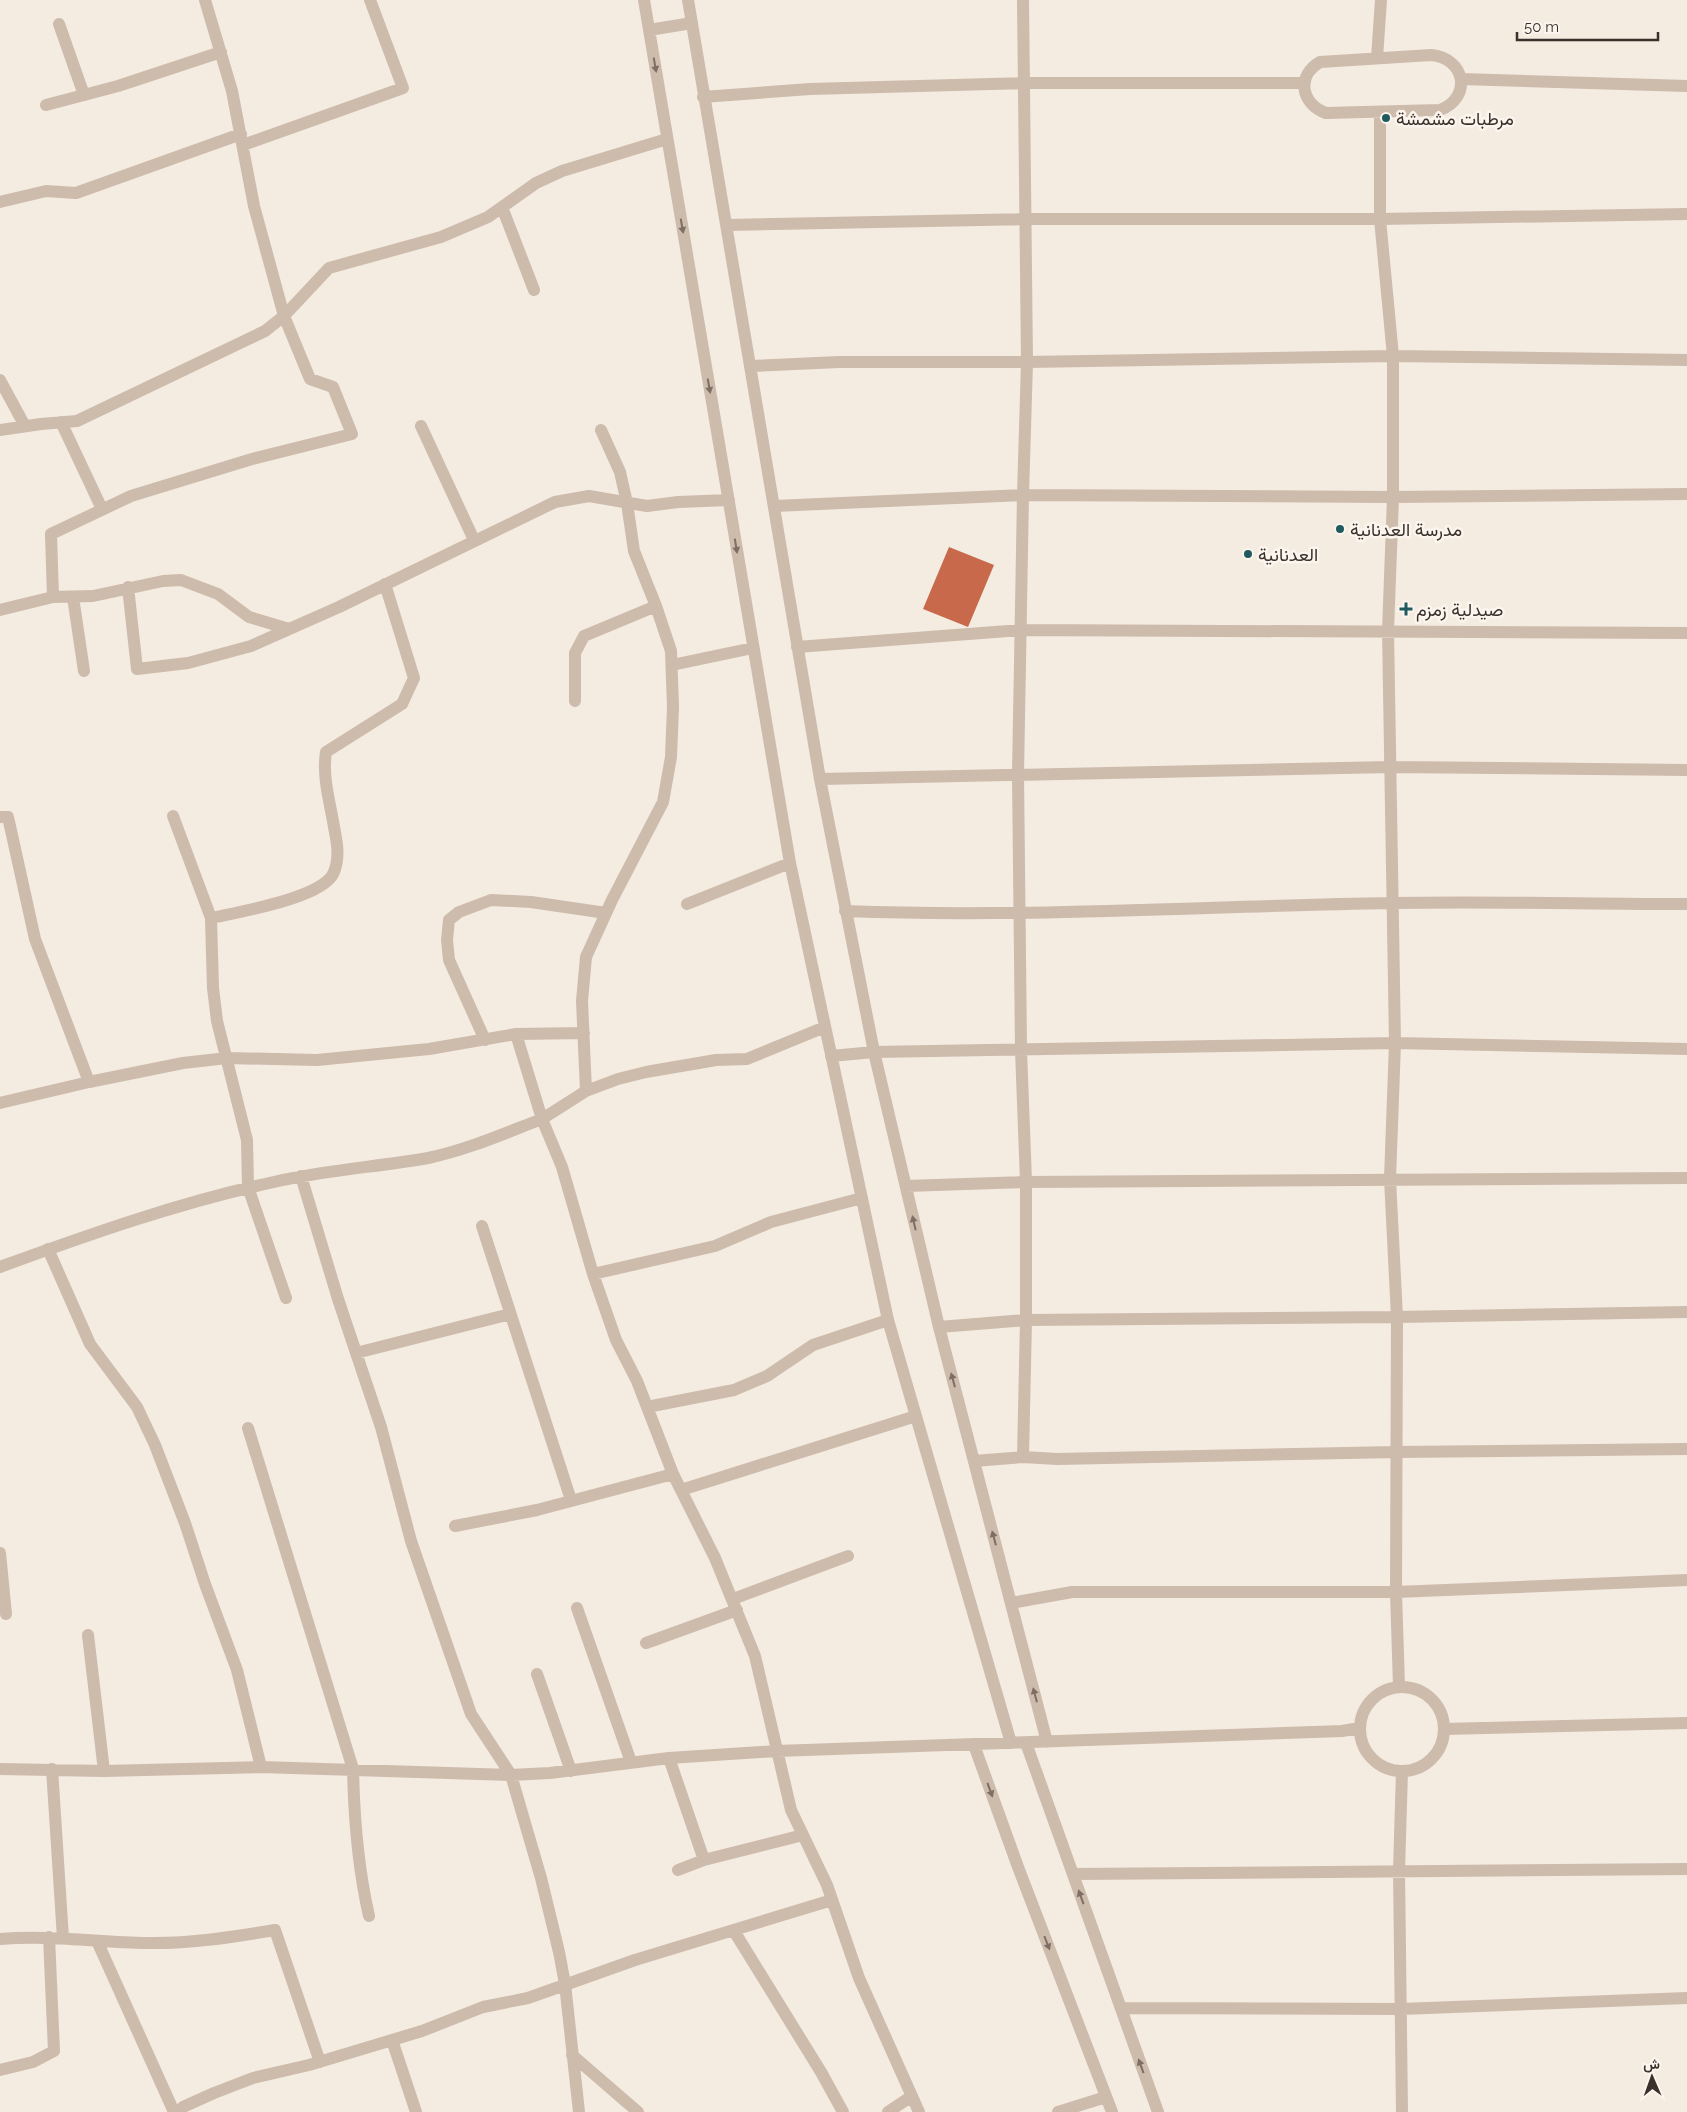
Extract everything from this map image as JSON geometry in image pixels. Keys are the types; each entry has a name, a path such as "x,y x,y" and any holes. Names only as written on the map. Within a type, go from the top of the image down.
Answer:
{"street":[{"path":"53,598 51,534 131,496 252,459 352,434 332,387 310,379 284,316 254,206 232,91 205,0"},
{"path":"0,202 46,192 76,193 403,88 370,0"},
{"path":"644,0 790,863 888,1320 1011,1743"},
{"path":"688,0 703,97 752,366 820,779 874,1052 939,1327 1047,1742"},
{"path":"1023,0 1027,362 1022,495 1018,774 1021,1050 1026,1182 1026,1320 1023,1457"},
{"path":"1377,58 1381,0"},
{"path":"649,30 692,23"},
{"path":"59,24 84,95"},
{"path":"46,105 118,86 221,52"},
{"path":"1439,56 1453,64 1461,79 1459,95 1448,107 1431,111 1326,113 1318,110 1307,99 1304,83 1310,71 1320,62 1439,56"},
{"path":"1461,79 1687,86"},
{"path":"703,97 810,89 1025,83 1304,83"},
{"path":"1380,112 1380,219 1393,356 1393,497 1388,631 1395,1043 1390,1179 1397,1317 1396,1592 1399,1686"},
{"path":"0,430 77,421 265,331 284,316 329,268 441,237 488,217 536,183 562,171 668,139"},
{"path":"502,207 534,290"},
{"path":"726,225 1025,219 1380,219 1687,214"},
{"path":"752,366 840,362 1027,362 1393,356 1687,360"},
{"path":"0,380 25,426"},
{"path":"61,422 102,509"},
{"path":"421,426 474,540"},
{"path":"586,1091 582,1001 586,957 606,913 663,802 671,757 673,707 671,651 656,606 634,551 620,472 600,430"},
{"path":"774,506 1022,495 1393,497 1687,494"},
{"path":"128,587 137,669 188,664 251,646 555,502 589,496 647,506 678,502 729,500"},
{"path":"0,610 53,598 93,596 128,587 180,580 218,594 249,617 289,629"},
{"path":"211,918 278,903 317,890 334,874 338,850 324,769 326,752 402,704 414,678 385,584"},
{"path":"73,597 84,671"},
{"path":"575,701 575,653 584,636 656,606"},
{"path":"797,647 1020,630 1687,633"},
{"path":"672,665 753,648"},
{"path":"820,779 1391,767 1687,770"},
{"path":"172,816 211,918 213,988 217,1021 247,1140 248,1188 286,1298"},
{"path":"0,817 8,817 35,939 89,1082"},
{"path":"687,904 790,863"},
{"path":"485,1040 448,960 449,920 459,912 491,900 531,902 606,913"},
{"path":"845,911 1020,912 1393,903 1687,904"},
{"path":"0,1267 72,1240 214,1195 301,1176 428,1158 469,1147 542,1119 586,1091 646,1072 716,1060 747,1059 825,1027"},
{"path":"0,1102 14,1101 89,1082 183,1063 227,1058 316,1060 429,1049 516,1034 584,1033"},
{"path":"516,1034 542,1119 562,1167 593,1274 616,1340 647,1407 673,1474 715,1558 755,1656 791,1810 827,1885 859,1978 919,2112"},
{"path":"831,1056 874,1052 1395,1043 1687,1049"},
{"path":"301,1176 381,1427 411,1541 471,1714 511,1776 541,1878 565,1984 579,2112"},
{"path":"906,1186 1026,1182 1687,1178"},
{"path":"593,1274 714,1246 771,1222 862,1198"},
{"path":"482,1226 572,1500"},
{"path":"48,1249 90,1344 137,1407 155,1445 237,1670 261,1767"},
{"path":"939,1327 1026,1320 1687,1312"},
{"path":"356,1353 510,1314"},
{"path":"647,1407 734,1390 767,1376 813,1344 888,1320"},
{"path":"681,1490 916,1416"},
{"path":"248,1428 353,1769 354,1810 364,1893 369,1916"},
{"path":"974,1461 1023,1457 1057,1459 1396,1452 1687,1449"},
{"path":"455,1526 537,1510 673,1474"},
{"path":"646,1643 848,1556"},
{"path":"0,1557 6,1614"},
{"path":"1011,1603 1072,1592 1396,1592 1687,1580"},
{"path":"577,1608 631,1762"},
{"path":"88,1635 104,1771"},
{"path":"537,1674 571,1770"},
{"path":"1399,1686 1418,1690 1432,1699 1441,1713 1444,1729 1441,1745 1431,1759 1418,1768 1402,1771 1385,1767 1372,1758 1362,1744 1360,1728 1363,1712 1372,1699 1386,1690 1399,1686"},
{"path":"1444,1729 1687,1723"},
{"path":"0,1769 104,1771 261,1767 511,1776 669,1758 777,1751 1342,1731 1360,1728"},
{"path":"1026,1743 1158,2112"},
{"path":"974,1744 1018,1867 1112,2112"},
{"path":"669,1758 704,1860"},
{"path":"52,1769 63,1938"},
{"path":"1402,1771 1399,1872 1402,2112"},
{"path":"678,1870 704,1860 803,1835"},
{"path":"1073,1874 1687,1869"},
{"path":"97,1941 180,2111 253,2078 320,2062 422,2031 483,2007 528,1998 565,1984 832,1900"},
{"path":"0,1939 48,1937 148,1943 221,1939 275,1930 320,2062"},
{"path":"734,1931 821,2072 843,2112"},
{"path":"0,2070 32,2062 54,2050 48,1937"},
{"path":"1121,2008 1401,2009 1687,1998"},
{"path":"392,2040 416,2112"},
{"path":"572,2055 638,2112"},
{"path":"888,2112 912,2096"},
{"path":"1058,2112 1106,2097"}],"building":[{"path":"949,547 994,565 968,627 923,609"}],"place":[{"name":"مرطبات مشمشة","path":"1386,118"},
{"name":"مدرسة العدنانية","path":"1340,529"},
{"name":"العدنانية","path":"1248,554"},
{"name":"صيدلية زمزم","path":"1406,609"}]}
